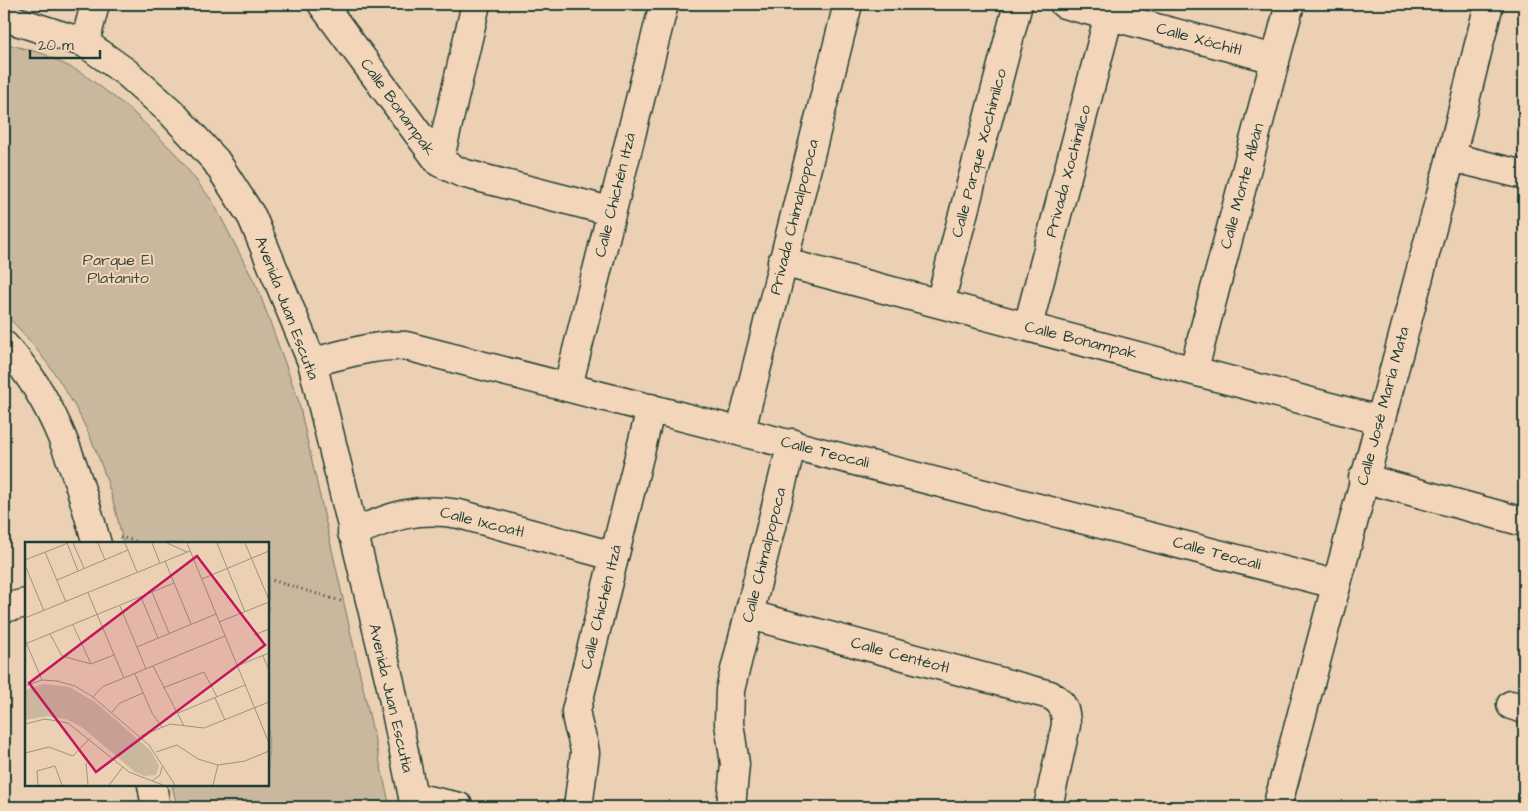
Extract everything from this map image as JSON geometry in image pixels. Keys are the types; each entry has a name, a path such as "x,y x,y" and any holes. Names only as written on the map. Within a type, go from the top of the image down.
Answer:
{"street":[{"path":"85,43 95,4"},
{"name":"Calle Bonampak","path":"322,4 439,162 462,173 610,211"},
{"path":"439,162 476,4"},
{"name":"Calle Chichén Itzá","path":"568,386 610,211 664,4"},
{"name":"Privada Chimalpopoca","path":"741,430 848,4"},
{"name":"Calle Parque Xochimilco","path":"940,303 1018,4"},
{"name":"Calle Xóchitl","path":"1064,4 1275,59"},
{"name":"Calle Monte Albán","path":"1194,369 1290,4"},
{"name":"Calle José María Mata","path":"1277,807 1335,584 1451,157 1489,4"},
{"name":"Privada Xochimilco","path":"1028,326 1109,15"},
{"name":"Avenida Juan Escutia","path":"4,17 85,43 127,73 171,112 216,161 252,217 312,362 352,533 390,682 414,802"},
{"path":"1451,157 1524,176"},
{"name":"Calle Bonampak","path":"782,262 1194,369 1380,420"},
{"path":"4,346 13,355 47,404 73,462 96,542"},
{"name":"Calle Teocali","path":"312,362 382,346 406,346 792,443 1335,584"},
{"name":"Calle Chichén Itzá","path":"578,807 586,753 585,745 576,725 576,711 651,408"},
{"name":"Calle Chimalpopoca","path":"731,807 735,764 728,708 736,667 792,443"},
{"path":"1364,478 1524,522"},
{"name":"Calle Ixcoatl","path":"352,533 400,514 438,510 613,556"},
{"path":"4,608 25,603"},
{"name":"Calle Centéotl","path":"750,615 1050,695 1059,700 1066,713 1048,807"},
{"path":"152,786 156,807"},
{"path":"414,802 459,807"}],"path":[{"path":"269,580 372,610"}],"green space":[{"name":"Parque El Platanito","path":"4,43 44,54 82,73 130,109 175,153 213,202 258,289 298,399 390,807 177,807 172,786 269,786 269,542 123,542 106,478 82,419 48,364 4,313"}]}
